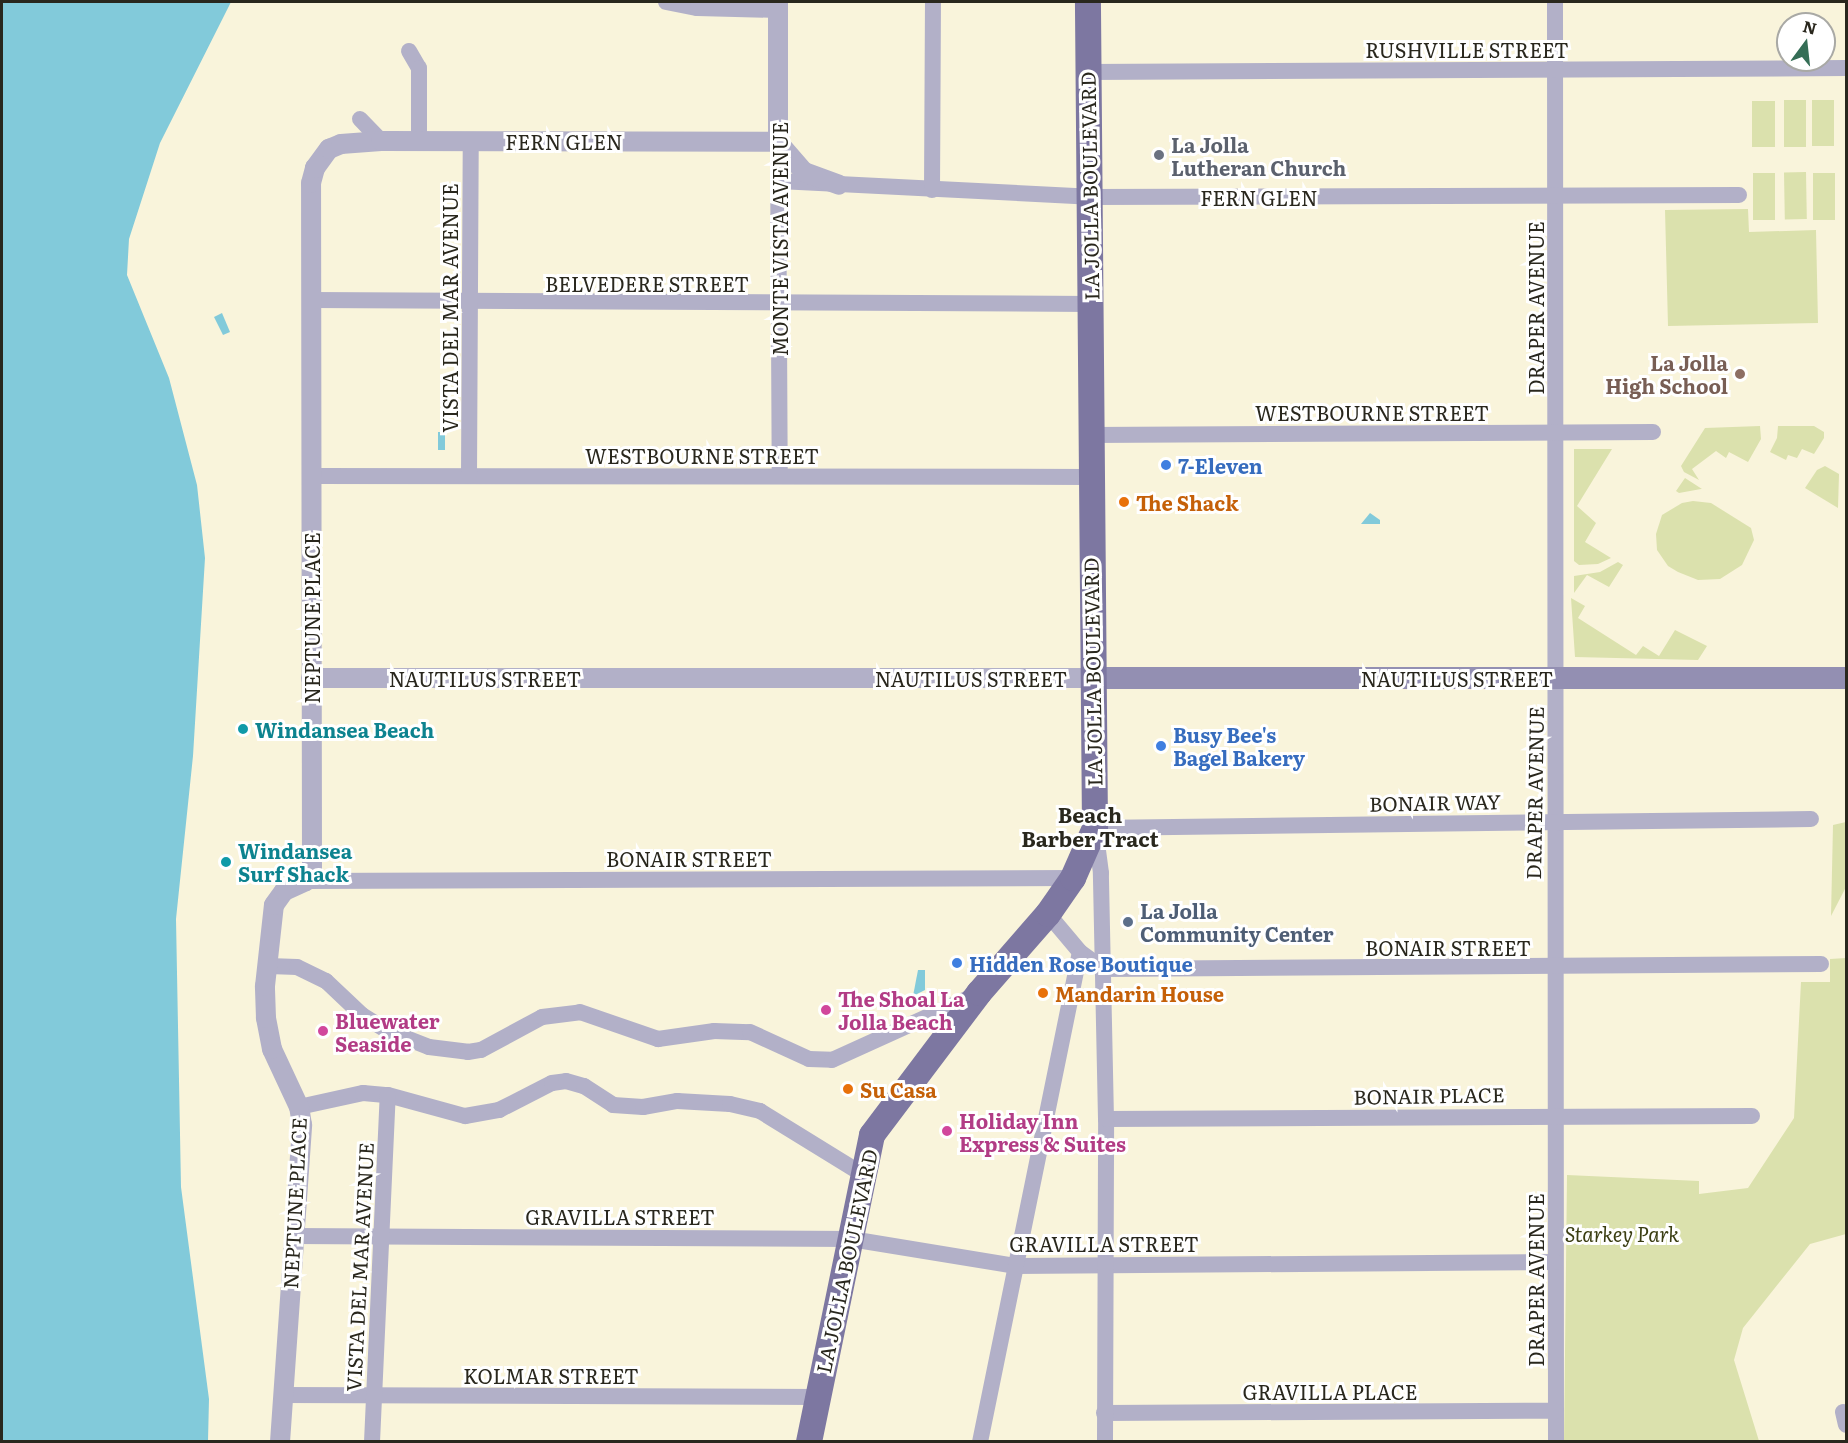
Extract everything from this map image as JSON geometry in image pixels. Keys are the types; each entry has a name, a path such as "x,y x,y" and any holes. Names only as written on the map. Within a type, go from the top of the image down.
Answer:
{"main road":[{"name":"LA JOLLA BOULEVARD","path":"809,1442 851,1239 862,1173 872,1135 980,993 1048,914 1073,878 1095,828 1090,477 1088,2"},
{"name":"NAUTILUS STREET","path":"1092,678 1846,678"}],"street":[{"path":"666,2 697,8 778,6"},
{"path":"932,190 933,2"},
{"name":"DRAPER AVENUE","path":"1555,2 1556,678 1553,822 1556,1442"},
{"name":"MONTE VISTA AVENUE","path":"778,6 780,476"},
{"path":"409,51 419,68 419,141"},
{"name":"RUSHVILLE STREET","path":"1088,72 1846,68"},
{"path":"360,119 381,141"},
{"name":"FERN GLEN","path":"381,141 778,142"},
{"name":"NEPTUNE PLACE","path":"280,1442 302,1125 299,1107 269,1035 265,986 274,905 284,891 306,881 312,868 312,300 315,168 329,149 341,144 381,141"},
{"name":"VISTA DEL MAR AVENUE","path":"469,476 471,141"},
{"path":"778,142 804,172 839,185"},
{"name":"FERN GLEN","path":"778,181 1090,197 1739,195"},
{"name":"BELVEDERE STREET","path":"312,300 470,303 1090,304"},
{"name":"WESTBOURNE STREET","path":"1091,435 1653,432"},
{"name":"WESTBOURNE STREET","path":"313,476 1090,477"},
{"name":"NAUTILUS STREET","path":"311,678 1092,678"},
{"name":"BONAIR WAY","path":"1095,828 1811,819"},
{"path":"1095,828 1101,873 1106,1119 1105,1442"},
{"name":"BONAIR STREET","path":"306,881 1073,878"},
{"path":"1048,914 1080,952 1103,969"},
{"path":"980,1442 1080,952"},
{"name":"BONAIR STREET","path":"1103,969 1821,964"},
{"path":"269,966 297,967 326,981 362,1015 388,1031 429,1047 468,1052 481,1050 542,1017 580,1012 658,1039 714,1031 750,1032 809,1059 832,1060 980,993"},
{"path":"299,1107 363,1094 388,1095 465,1116 500,1110 552,1083 566,1081 585,1086 613,1105 730,1104 760,1111 862,1173"},
{"name":"VISTA DEL MAR AVENUE","path":"372,1442 388,1095"},
{"name":"BONAIR PLACE","path":"1106,1119 1555,1114 1752,1116"},
{"name":"GRAVILLA STREET","path":"294,1236 851,1239 1015,1266 1555,1262"},
{"name":"KOLMAR STREET","path":"283,1395 818,1397"},
{"name":"GRAVILLA PLACE","path":"1104,1413 1556,1411"}],"green space":[{"path":"1784,100 1806,100 1806,147 1784,147"},
{"path":"1812,100 1834,100 1834,146 1812,146"},
{"path":"1752,101 1775,101 1775,147 1752,147"},
{"path":"1784,172 1806,172 1807,219 1785,219"},
{"path":"1753,173 1775,173 1775,220 1753,220"},
{"path":"1813,173 1835,173 1835,220 1813,220"},
{"path":"1748,209 1749,232 1816,230 1818,323 1668,326 1665,210"},
{"path":"1760,426 1761,439 1748,462 1729,452 1726,458 1716,451 1692,469 1699,480 1684,472 1681,466 1705,428"},
{"path":"1778,426 1814,426 1824,432 1824,438 1814,454 1802,449 1797,458 1788,455 1786,460 1770,452 1777,438"},
{"path":"1574,449 1612,449 1577,506 1596,523 1585,542 1611,558 1598,564 1579,565 1574,561"},
{"path":"1825,466 1839,474 1838,508 1805,488 1817,470"},
{"path":"1685,478 1702,489 1679,493 1676,491"},
{"path":"1693,501 1711,503 1751,528 1754,540 1742,565 1720,579 1698,580 1678,572 1668,566 1657,550 1656,534 1662,515 1682,503"},
{"path":"1618,562 1623,565 1609,587 1587,575 1574,593 1574,576 1600,572"},
{"path":"1571,598 1585,606 1578,618 1636,655 1643,646 1659,656 1675,630 1707,646 1698,660 1575,657"},
{"path":"1846,822 1846,887 1831,916 1833,825"},
{"name":"Starkey Park","path":"1846,958 1846,1234 1810,1244 1743,1328 1734,1360 1759,1441 1564,1442 1567,1175 1699,1181 1699,1194 1748,1188 1794,1118 1801,982 1830,982 1830,959"}],"water":[{"path":"2,2 231,2 160,143 129,239 127,275 169,378 197,485 205,558 193,756 176,919 181,1187 209,1399 208,1441 2,1441"},
{"path":"222,313 230,332 223,335 214,317"},
{"path":"438,432 445,432 445,450 438,450"},
{"path":"1370,513 1380,520 1380,524 1361,524"},
{"path":"918,970 925,970 925,990 913,996"}],"place":[{"name":"La Jolla Lutheran Church","path":"1159,155"},
{"name":"La Jolla High School","path":"1740,374"},
{"name":"7-Eleven","path":"1166,465"},
{"name":"The Shack","path":"1124,502"},
{"name":"Windansea Beach","path":"243,729"},
{"name":"Busy Bee's Bagel Bakery","path":"1161,746"},
{"name":"Windansea Surf Shack","path":"226,862"},
{"name":"La Jolla Community Center","path":"1128,922"},
{"name":"Hidden Rose Boutique","path":"957,963"},
{"name":"Mandarin House","path":"1043,993"},
{"name":"The Shoal La Jolla Beach","path":"826,1010"},
{"name":"Bluewater Seaside","path":"323,1031"},
{"name":"Su Casa","path":"848,1089"},
{"name":"Holiday Inn Express & Suites","path":"947,1131"}],"district":[{"name":"Beach Barber Tract","path":"1090,826"}]}
